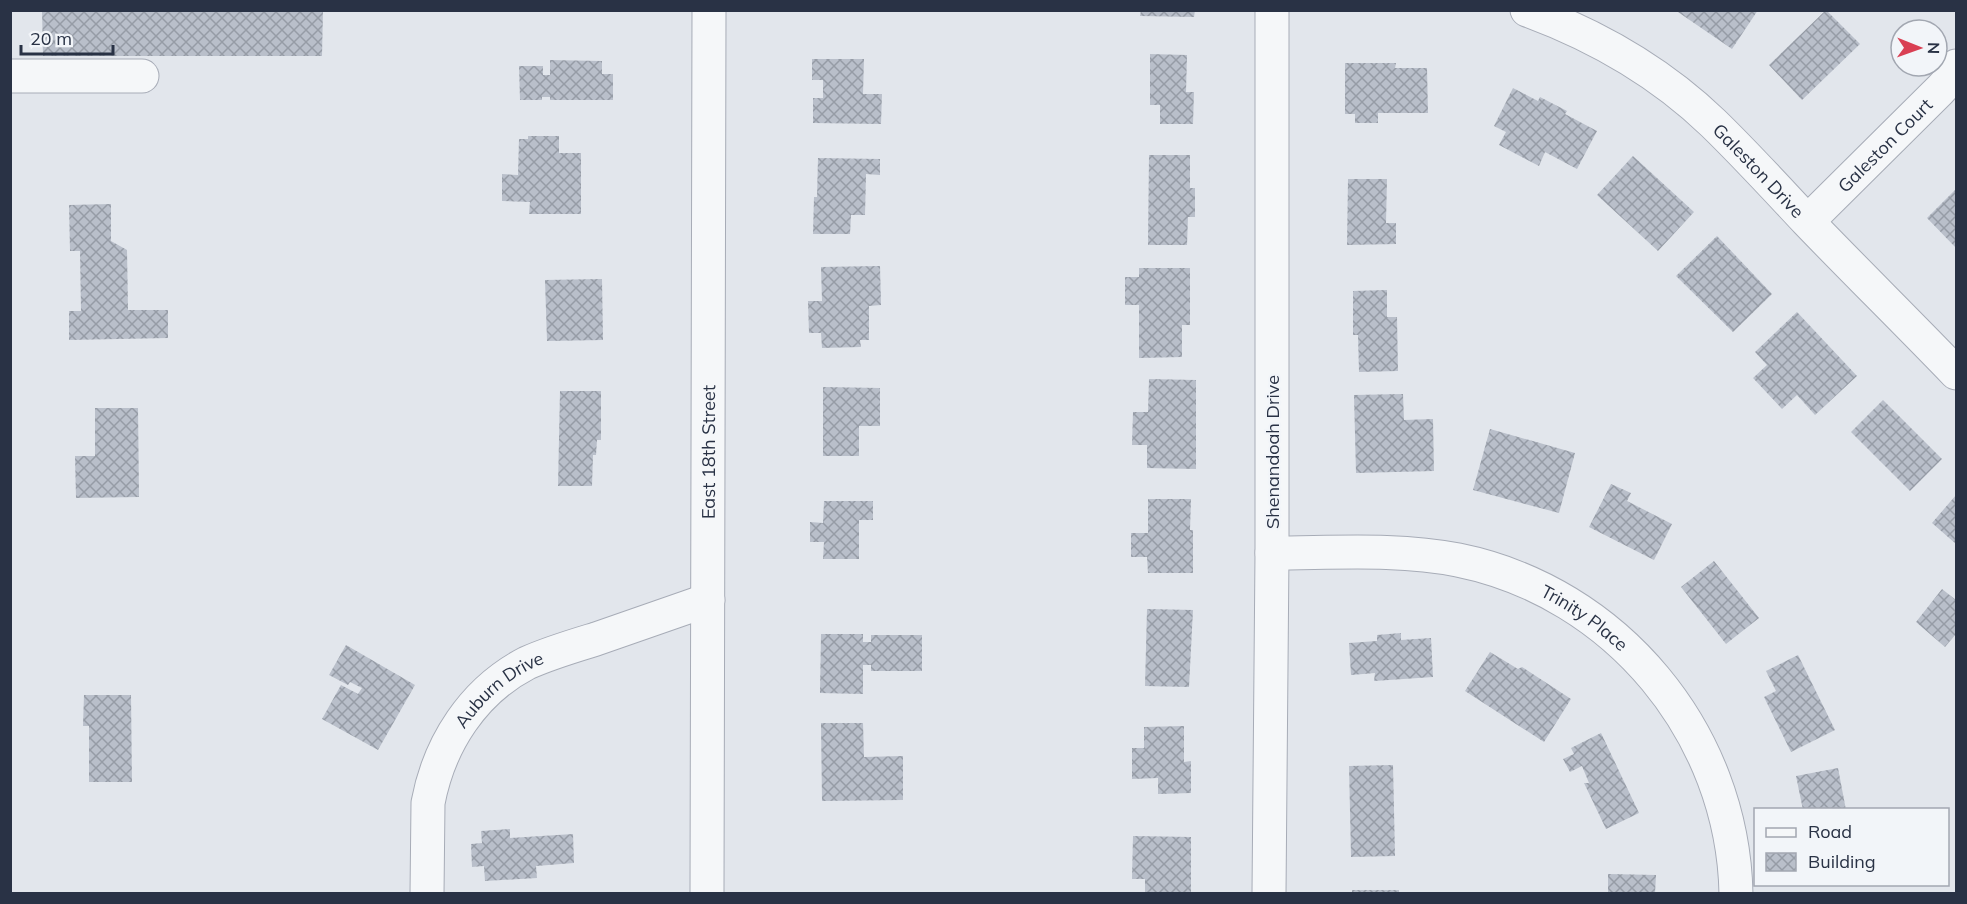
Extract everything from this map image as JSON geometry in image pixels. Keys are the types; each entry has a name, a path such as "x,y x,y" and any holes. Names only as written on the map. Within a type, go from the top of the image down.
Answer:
{"street":[{"name":"East 18th Street","path":"707,894 709,10"},
{"name":"Shenandoah Drive","path":"1269,894 1272,553 1272,10"},
{"name":"Galeston Drive","path":"1527,10 1556,21 1607,46 1645,69 1712,122 1956,373"},
{"name":"Galeston Court","path":"1808,221 1940,90 1950,79 1956,66"},
{"path":"10,76 142,76"},
{"name":"Trinity Place","path":"1272,553 1401,553 1458,560 1486,567 1534,585 1565,601 1599,624 1637,657 1689,725 1705,757 1724,811 1731,846 1736,894"},
{"name":"Auburn Drive","path":"428,894 428,803 431,788 451,738 460,722 489,689 505,676 543,657 708,600"}],"building":[{"path":"42,10 323,10 322,56 43,56"},
{"path":"1141,10 1195,10 1194,17 1140,16"},
{"path":"1675,10 1758,10 1732,49"},
{"path":"1826,10 1860,44 1802,100 1769,65"},
{"path":"1150,54 1187,55 1186,92 1194,92 1193,124 1160,124 1160,105 1150,105"},
{"path":"812,59 864,59 863,94 882,94 881,124 813,123 813,98 823,98 823,80 812,80"},
{"path":"550,60 602,61 602,74 613,74 613,100 550,100 550,97 542,97 542,100 520,100 519,66 543,66 543,75 550,75"},
{"path":"1345,63 1396,63 1395,68 1427,68 1428,113 1378,113 1378,123 1355,123 1355,114 1345,114"},
{"path":"1513,88 1538,101 1540,97 1567,111 1565,114 1597,131 1577,169 1545,152 1539,166 1499,145 1506,132 1494,126"},
{"path":"528,136 559,136 559,153 581,153 581,214 529,214 530,202 502,201 502,174 518,175 519,139 528,139"},
{"path":"1149,155 1190,155 1190,188 1195,188 1195,217 1188,217 1187,245 1148,245"},
{"path":"1633,156 1694,212 1658,251 1597,195"},
{"path":"818,158 880,159 880,175 866,174 865,215 851,215 850,234 813,234"},
{"path":"1348,179 1387,179 1386,223 1396,223 1396,244 1347,245"},
{"path":"1956,189 1956,248 1927,218"},
{"path":"111,204 111,241 127,250 128,310 168,310 168,338 69,340 69,311 81,311 80,251 70,251 69,205"},
{"path":"1717,236 1772,294 1733,332 1676,276"},
{"path":"880,266 881,305 869,306 869,340 860,340 861,347 822,348 821,333 809,333 808,301 822,301 821,267"},
{"path":"1139,268 1190,268 1190,325 1182,325 1182,357 1139,358 1139,305 1125,305 1125,277 1139,277"},
{"path":"602,279 603,340 547,341 545,280"},
{"path":"1387,290 1387,317 1397,317 1398,371 1359,372 1358,335 1353,335 1353,291"},
{"path":"1797,312 1857,376 1815,415 1797,395 1782,409 1753,378 1767,365 1755,352"},
{"path":"1149,379 1196,380 1196,469 1147,468 1147,445 1132,445 1133,412 1148,412"},
{"path":"823,387 880,388 880,426 859,426 859,456 823,456"},
{"path":"560,391 601,391 601,440 597,440 596,455 593,455 592,486 558,486"},
{"path":"1403,394 1404,420 1433,419 1434,471 1356,473 1354,395"},
{"path":"1883,400 1942,459 1910,491 1851,432"},
{"path":"95,408 138,408 139,497 76,498 75,456 95,456"},
{"path":"1490,429 1575,453 1559,513 1473,490"},
{"path":"1611,484 1631,493 1627,501 1672,524 1654,560 1589,527"},
{"path":"1956,495 1956,544 1932,523"},
{"path":"1148,499 1191,499 1190,530 1193,530 1193,573 1148,573 1147,557 1131,557 1131,533 1148,533"},
{"path":"824,501 873,501 873,520 859,520 859,559 823,559 824,542 810,542 810,522 823,523"},
{"path":"1714,561 1759,618 1726,644 1681,587"},
{"path":"1942,589 1956,600 1956,634 1945,647 1916,622"},
{"path":"1147,609 1193,610 1189,687 1145,686"},
{"path":"1401,633 1401,640 1431,638 1433,677 1374,681 1375,673 1351,675 1349,643 1377,641 1377,635"},
{"path":"821,634 863,634 863,642 871,642 871,635 922,635 922,671 871,671 871,665 863,665 863,694 820,693"},
{"path":"346,645 415,685 378,750 322,719 341,685 358,694 362,688 350,682 348,685 329,675"},
{"path":"1490,652 1518,669 1522,667 1571,699 1544,742 1465,691"},
{"path":"1798,655 1835,730 1791,752 1764,697 1776,691 1766,671"},
{"path":"84,695 131,695 132,782 89,782 89,726 83,726"},
{"path":"821,723 863,723 864,757 903,756 903,800 822,801"},
{"path":"1184,726 1184,762 1191,761 1191,793 1158,794 1158,778 1132,779 1132,748 1144,748 1144,727"},
{"path":"1601,733 1639,813 1606,829 1584,783 1589,783 1582,766 1570,772 1563,759 1574,754 1571,748"},
{"path":"1393,765 1395,856 1351,857 1349,766"},
{"path":"1838,768 1846,808 1803,808 1796,776"},
{"path":"510,829 510,838 573,834 574,863 536,866 537,878 485,881 484,866 472,867 471,844 482,843 481,831"},
{"path":"1133,836 1191,837 1191,894 1145,894 1145,879 1132,879"},
{"path":"1608,874 1656,875 1655,894 1608,894"},
{"path":"1352,890 1399,890 1399,894 1352,894"}]}
